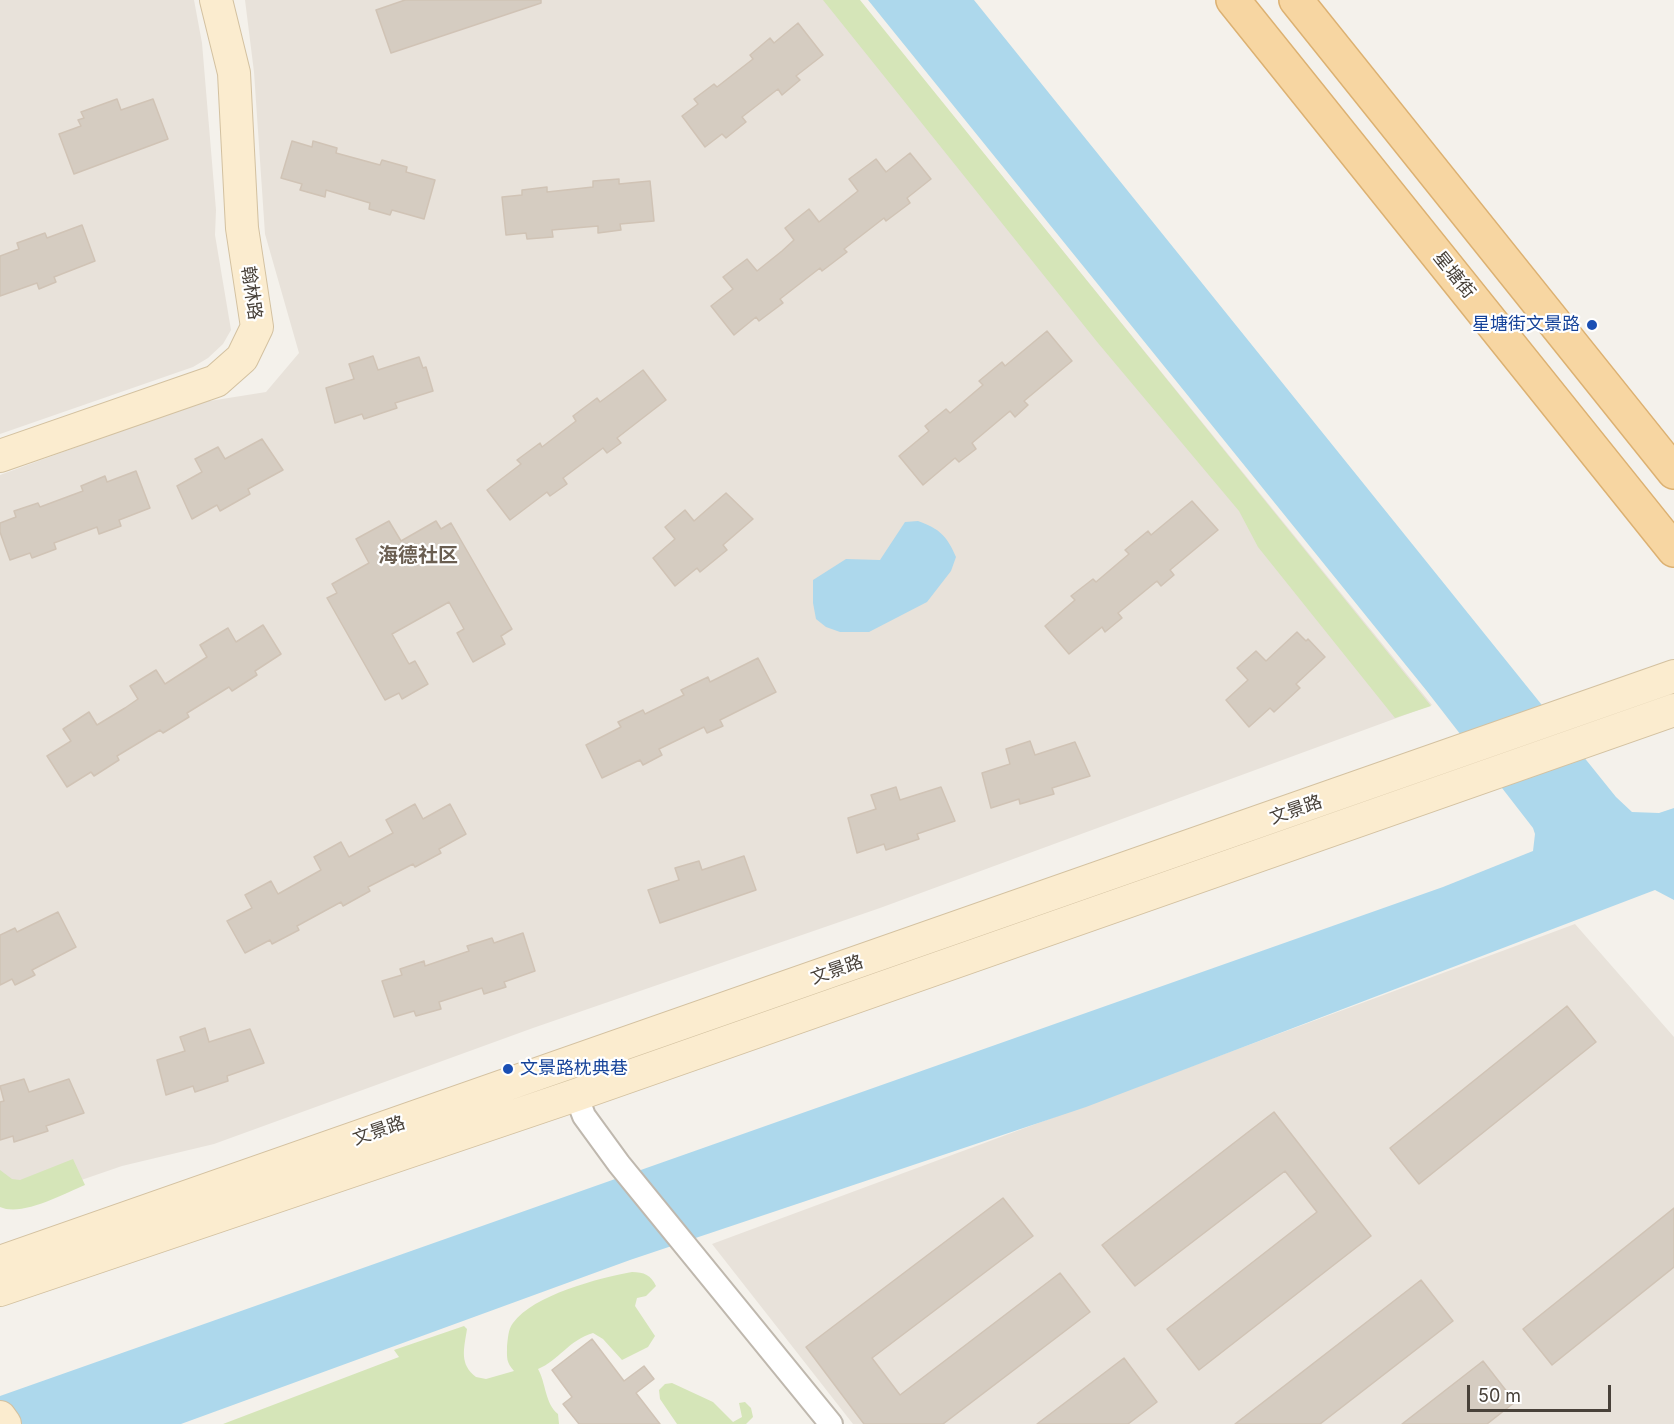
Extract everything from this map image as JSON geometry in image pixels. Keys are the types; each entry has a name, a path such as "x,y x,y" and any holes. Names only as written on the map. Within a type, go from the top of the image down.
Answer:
{"main road":[{"name":"翰林路","path":"0,456 216,381 242,358 257,327 242,228 234,73 216,0"},
{"name":"星塘街","path":"1233,0 1674,550"},
{"path":"1296,0 1674,472"},
{"name":"文景路","path":"0,1262 1674,676"},
{"name":"文景路","path":"0,1290 576,1095 1674,710"},
{"path":"0,1417 5,1424"}],"street":[{"path":"576,1095 584,1116 619,1164 831,1424"}],"shaded area":[{"path":"0,0 194,0 202,43 216,210 215,235 231,330 223,344 208,358 193,367 0,434"},
{"path":"245,0 859,0 1432,705 880,908 533,1028 214,1144 122,1166 3,1207 0,1204 0,475 197,403 266,392 299,353 265,234 254,72"},
{"path":"1575,924 1674,1037 1674,1424 853,1424 712,1244"}],"green space":[{"path":"823,0 860,0 1431,706 1395,718 1258,547 1239,511 1098,343"},
{"path":"73,1159 85,1185 31,1207 9,1209 0,1207 0,1170 12,1179 20,1180"},
{"path":"632,1272 647,1275 656,1286 646,1296 637,1298 635,1306 655,1336 648,1347 622,1360 603,1339 593,1333 577,1340 552,1361 538,1369 548,1399 558,1414 559,1424 223,1424 399,1357 394,1350 464,1326 467,1329 465,1361 476,1377 486,1379 514,1371 508,1360 508,1337 511,1325 523,1313 535,1304 568,1289"},
{"path":"672,1383 713,1402 733,1422 742,1417 739,1403 745,1402 751,1408 753,1417 746,1424 677,1424 660,1399 659,1390 665,1384"}],"water":[{"path":"868,0 974,0 1616,797 1632,812 1659,813 1674,808 1674,900 1655,890 1086,1107 630,1260 181,1424 0,1424 0,1396 1443,887 1533,851 1535,834 1533,828 1426,690"},
{"path":"918,521 942,534 956,557 951,571 927,602 869,632 840,632 826,627 816,619 813,580 846,559 880,560 905,522"}],"building":[{"path":"405,0 541,0 541,3 391,53 376,10"},
{"path":"798,23 823,55 796,76 800,80 782,95 778,89 742,117 746,122 726,138 722,134 705,147 682,116 698,104 694,99 714,84 717,87 753,59 750,55 770,38 774,43"},
{"path":"117,99 121,110 153,99 168,139 74,174 59,134 81,126 78,120 84,118 81,112"},
{"path":"292,141 312,147 313,141 337,148 336,153 380,165 382,160 407,167 406,172 435,180 424,219 392,210 390,215 369,209 370,203 326,190 325,197 300,190 302,184 281,178"},
{"path":"910,153 931,179 907,198 910,203 886,221 884,218 844,249 847,252 822,271 820,268 780,299 783,303 759,321 756,317 734,335 711,306 733,289 723,277 747,259 757,271 794,240 785,228 809,209 819,222 858,191 849,179 876,159 886,172"},
{"path":"619,179 619,184 650,181 654,221 620,224 621,230 598,233 598,226 552,230 553,237 527,239 526,233 506,235 502,197 522,195 522,190 547,187 547,192 593,187 593,181"},
{"path":"82,225 95,261 54,277 56,282 39,289 37,283 0,296 0,256 19,249 17,243 45,233 47,238"},
{"path":"1047,331 1072,361 1024,401 1028,405 1015,417 1010,411 972,443 976,449 959,462 955,458 923,485 899,456 929,431 925,426 946,409 950,413 983,385 979,381 1002,362 1005,366"},
{"path":"373,356 378,370 419,357 423,368 426,367 433,391 395,403 397,408 364,419 362,414 335,423 326,388 354,379 349,364"},
{"path":"643,370 666,400 617,438 621,443 607,453 603,448 563,478 567,484 550,496 547,492 510,520 487,490 521,464 517,460 540,443 542,447 576,421 573,416 597,398 600,402"},
{"path":"262,439 283,470 248,489 250,494 220,511 217,505 192,519 177,486 202,472 195,459 218,447 225,459"},
{"path":"136,471 150,508 119,520 121,526 99,534 97,527 54,543 56,549 32,558 30,553 10,560 0,532 0,523 16,517 14,511 38,503 40,507 83,491 81,486 105,476 107,482"},
{"path":"726,493 753,519 723,545 727,550 700,572 697,568 675,586 653,558 675,539 665,527 685,510 694,521"},
{"path":"1192,501 1218,530 1170,570 1174,575 1161,586 1157,581 1118,613 1122,618 1105,632 1102,627 1069,654 1045,626 1075,600 1071,596 1093,579 1096,582 1129,554 1125,550 1148,531 1151,535"},
{"path":"389,521 401,541 436,521 441,529 451,523 512,629 501,636 505,644 473,662 457,633 464,629 449,602 392,634 409,664 415,661 428,684 402,699 399,693 385,700 327,598 337,593 332,584 369,563 356,539"},
{"path":"263,625 281,654 255,671 257,675 232,691 229,687 187,713 189,717 163,733 160,730 117,756 119,760 94,776 91,772 67,787 47,756 71,741 63,729 89,712 97,725 125,708 138,699 130,686 156,670 165,684 207,657 200,645 228,628 236,642"},
{"path":"1297,632 1306,641 1308,639 1325,657 1296,684 1300,688 1274,712 1270,708 1249,727 1226,700 1248,680 1237,668 1256,651 1266,661"},
{"path":"758,658 776,692 720,720 723,726 707,733 704,727 659,749 662,755 643,765 640,760 602,778 586,745 621,727 618,722 643,710 645,714 684,695 681,690 708,677 710,682"},
{"path":"1030,741 1035,755 1075,742 1090,776 1052,788 1054,794 1020,804 1019,799 991,808 982,773 1010,764 1006,749"},
{"path":"896,787 900,800 941,787 955,821 917,834 919,839 886,850 884,844 857,853 848,818 876,809 871,795"},
{"path":"415,804 423,819 450,804 466,834 439,849 441,853 415,867 413,864 368,887 370,891 343,906 341,902 297,926 299,930 272,944 270,940 245,953 227,921 252,908 245,895 271,881 278,894 321,870 314,857 341,842 349,857 393,833 386,820"},
{"path":"744,856 756,890 660,923 648,890 679,880 675,868 699,861 702,870"},
{"path":"58,912 76,947 32,970 35,975 15,985 12,979 0,985 0,935 15,928 17,932"},
{"path":"523,933 535,971 504,982 506,987 484,994 482,988 439,1002 441,1009 416,1016 414,1011 394,1017 382,981 402,975 400,969 424,961 425,966 469,951 467,946 492,938 494,943"},
{"path":"1567,1006 1596,1042 1419,1184 1390,1148"},
{"path":"205,1028 209,1042 250,1029 264,1063 227,1076 228,1081 195,1092 193,1086 166,1095 157,1060 185,1051 180,1037"},
{"path":"24,1079 29,1092 69,1079 84,1113 46,1126 48,1131 14,1142 13,1136 0,1140 0,1102 4,1101 0,1086"},
{"path":"1274,1112 1371,1236 1199,1370 1167,1329 1317,1212 1285,1171 1135,1286 1102,1245"},
{"path":"1003,1198 1033,1236 872,1358 900,1395 1060,1273 1090,1312 943,1424 864,1424 806,1347"},
{"path":"1674,1208 1674,1267 1552,1365 1523,1329"},
{"path":"1421,1280 1453,1321 1320,1424 1235,1424"},
{"path":"592,1339 624,1381 644,1366 654,1379 636,1393 660,1424 579,1424 563,1404 572,1397 552,1370"},
{"path":"1124,1358 1157,1402 1128,1424 1037,1424"},
{"path":"1483,1361 1515,1402 1487,1424 1402,1424"}],"place":[{"name":"星塘街文景路","path":"1592,325"},
{"name":"文景路枕典巷","path":"508,1069"}],"district":[{"name":"海德社区","path":"418,556"}]}
